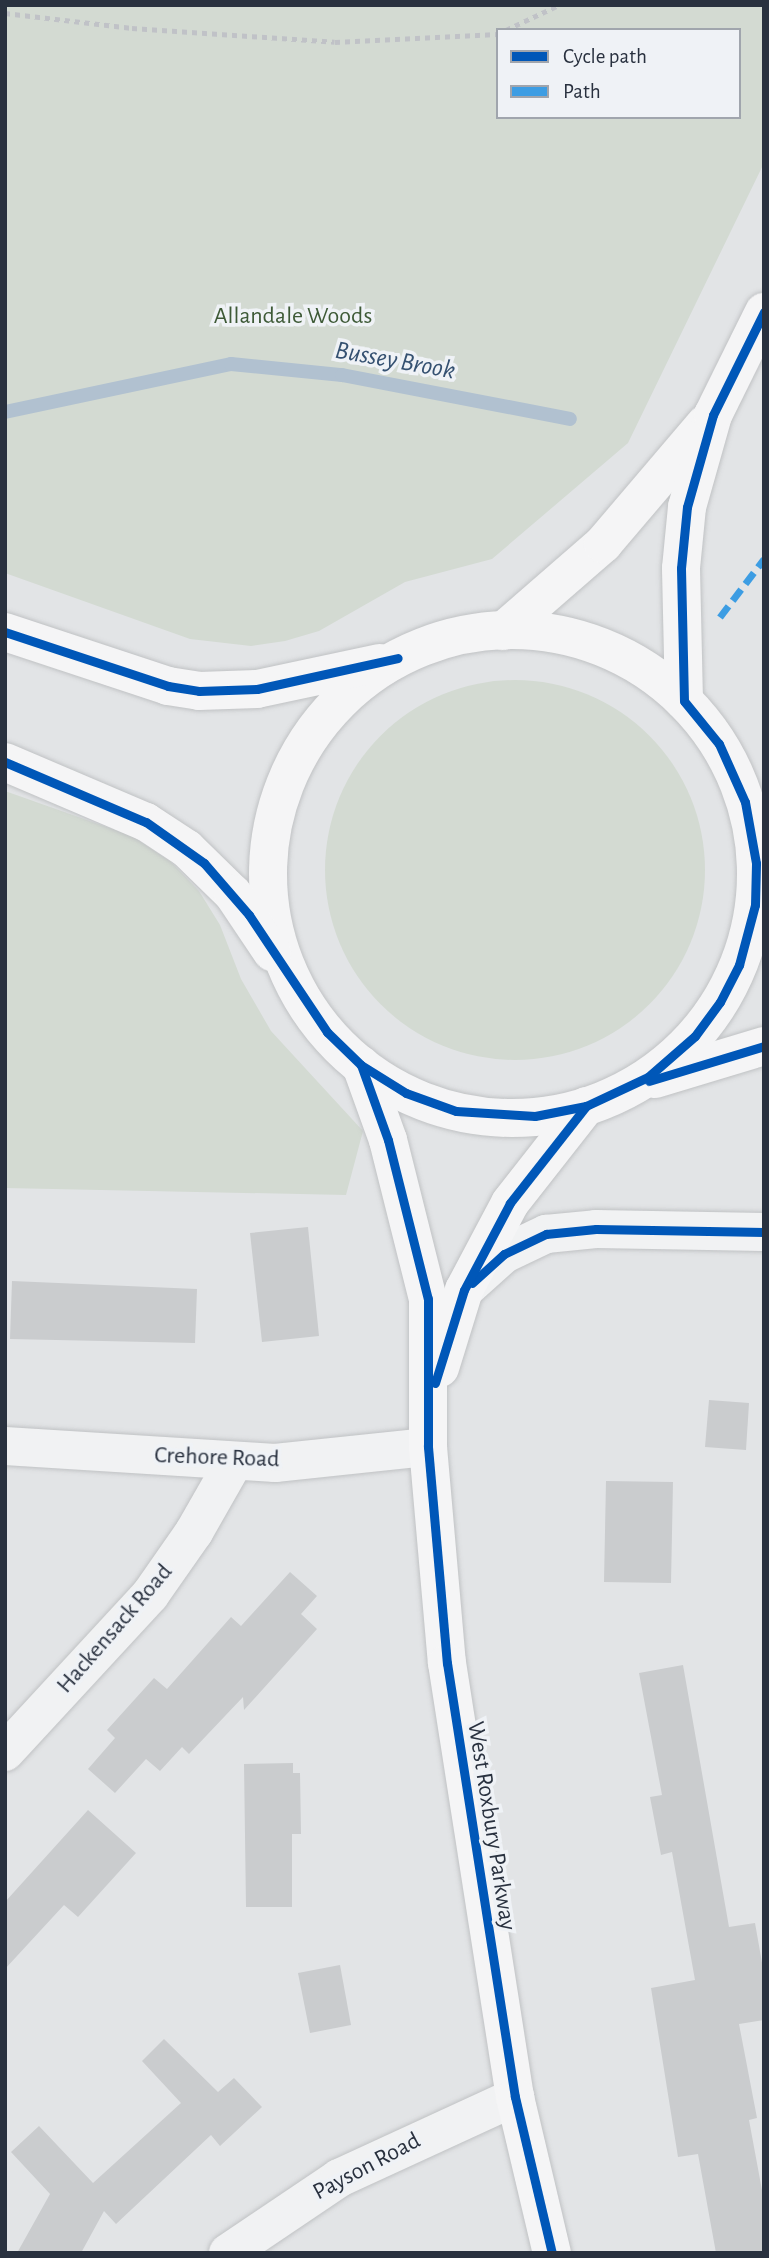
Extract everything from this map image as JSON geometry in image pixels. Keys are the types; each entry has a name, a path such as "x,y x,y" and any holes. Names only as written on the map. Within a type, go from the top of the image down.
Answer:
{"main road":[{"path":"684,701 680,617 684,529 713,415 764,312"},
{"path":"503,631 603,544 713,415"},
{"path":"5,632 156,683 199,691 257,689 398,659 455,637 503,631 551,634 597,646 640,667 684,701 730,763 764,802"},
{"path":"300,995 278,943 268,888 278,805 299,754 326,716 352,690 398,659"},
{"path":"5,762 146,822 187,849 249,915 327,1032 361,1065 406,1093 456,1111 509,1117 586,1106 629,1087 764,1046"},
{"path":"629,1087 664,1065 701,1028 730,985 746,946 755,905 756,863 751,822 730,763"},
{"name":"West Roxbury Parkway","path":"361,1065 419,1250 428,1299 428,1447 449,1675 515,2097 552,2253"},
{"name":"West Roxbury Parkway","path":"430,1400 464,1290 510,1203 586,1106"}],"street":[{"path":"464,1290 504,1254 545,1234 596,1229 764,1231"},
{"name":"Crehore Road","path":"5,1446 275,1463 428,1447"},
{"name":"Hackensack Road","path":"5,1752 150,1595 194,1532 234,1462"},
{"name":"Payson Road","path":"228,2253 339,2178 515,2097"}],"path":[{"path":"510,28 559,5"},
{"path":"5,13 132,28 335,42 496,34"}],"green space":[{"name":"Allandale Woods","path":"5,5 764,5 764,163 628,443 492,559 405,582 319,631 285,641 251,646 190,639 5,573"},
{"path":"515,680 552,684 588,694 636,723 662,749 691,797 701,833 705,870 701,907 691,943 662,991 636,1017 588,1046 552,1056 515,1060 478,1056 442,1046 394,1017 368,991 339,943 329,907 325,870 329,833 339,797 368,749 394,723 442,694 478,684"},
{"path":"5,791 132,836 171,862 199,891 220,925 241,979 271,1031 363,1131 346,1195 5,1188"}],"building":[{"path":"308,1227 319,1336 262,1342 250,1233"},
{"path":"12,1281 197,1289 195,1343 10,1339"},
{"path":"709,1400 749,1403 746,1450 705,1447"},
{"path":"606,1481 673,1482 671,1583 604,1582"},
{"path":"290,1572 317,1596 301,1614 317,1629 244,1710 243,1697 189,1754 182,1747 160,1771 146,1759 115,1793 88,1769 115,1738 107,1730 154,1678 167,1689 231,1617 241,1626"},
{"path":"683,1665 729,1927 755,1923 764,1974 764,2020 739,2024 757,2118 749,2120 764,2201 764,2253 716,2253 698,2154 678,2157 651,1988 695,1980 672,1852 661,1855 650,1797 662,1795 639,1673"},
{"path":"293,1763 293,1773 300,1773 301,1834 292,1834 292,1907 246,1907 244,1764"},
{"path":"88,1810 136,1853 78,1917 64,1905 5,1969 5,1902"},
{"path":"340,1965 351,2025 310,2033 298,1973"},
{"path":"164,2039 218,2092 234,2078 262,2107 220,2146 211,2135 116,2224 104,2211 81,2253 17,2253 50,2194 11,2152 39,2126 93,2183 181,2103 142,2061"}],"waterway":[{"name":"Bussey Brook","path":"5,412 231,364 342,375 570,419"}],"marked path":[{"path":"720,617 764,559"}],"cycle path":[{"path":"5,762 146,822 204,863 249,915 327,1032 361,1065 406,1093 456,1111 535,1116 586,1106 648,1077 695,1036 720,1002 739,965 755,905 756,863 745,802 719,744 684,701 681,568 687,507 713,415 764,312"},
{"path":"5,632 168,686 199,691 257,689 398,658"},
{"path":"649,1081 764,1046"},
{"path":"361,1065 388,1140 428,1299 428,1447 447,1663 515,2097 552,2253"},
{"path":"435,1383 464,1290 510,1203 586,1106"},
{"path":"472,1283 504,1254 546,1234 596,1229 764,1232"}]}
